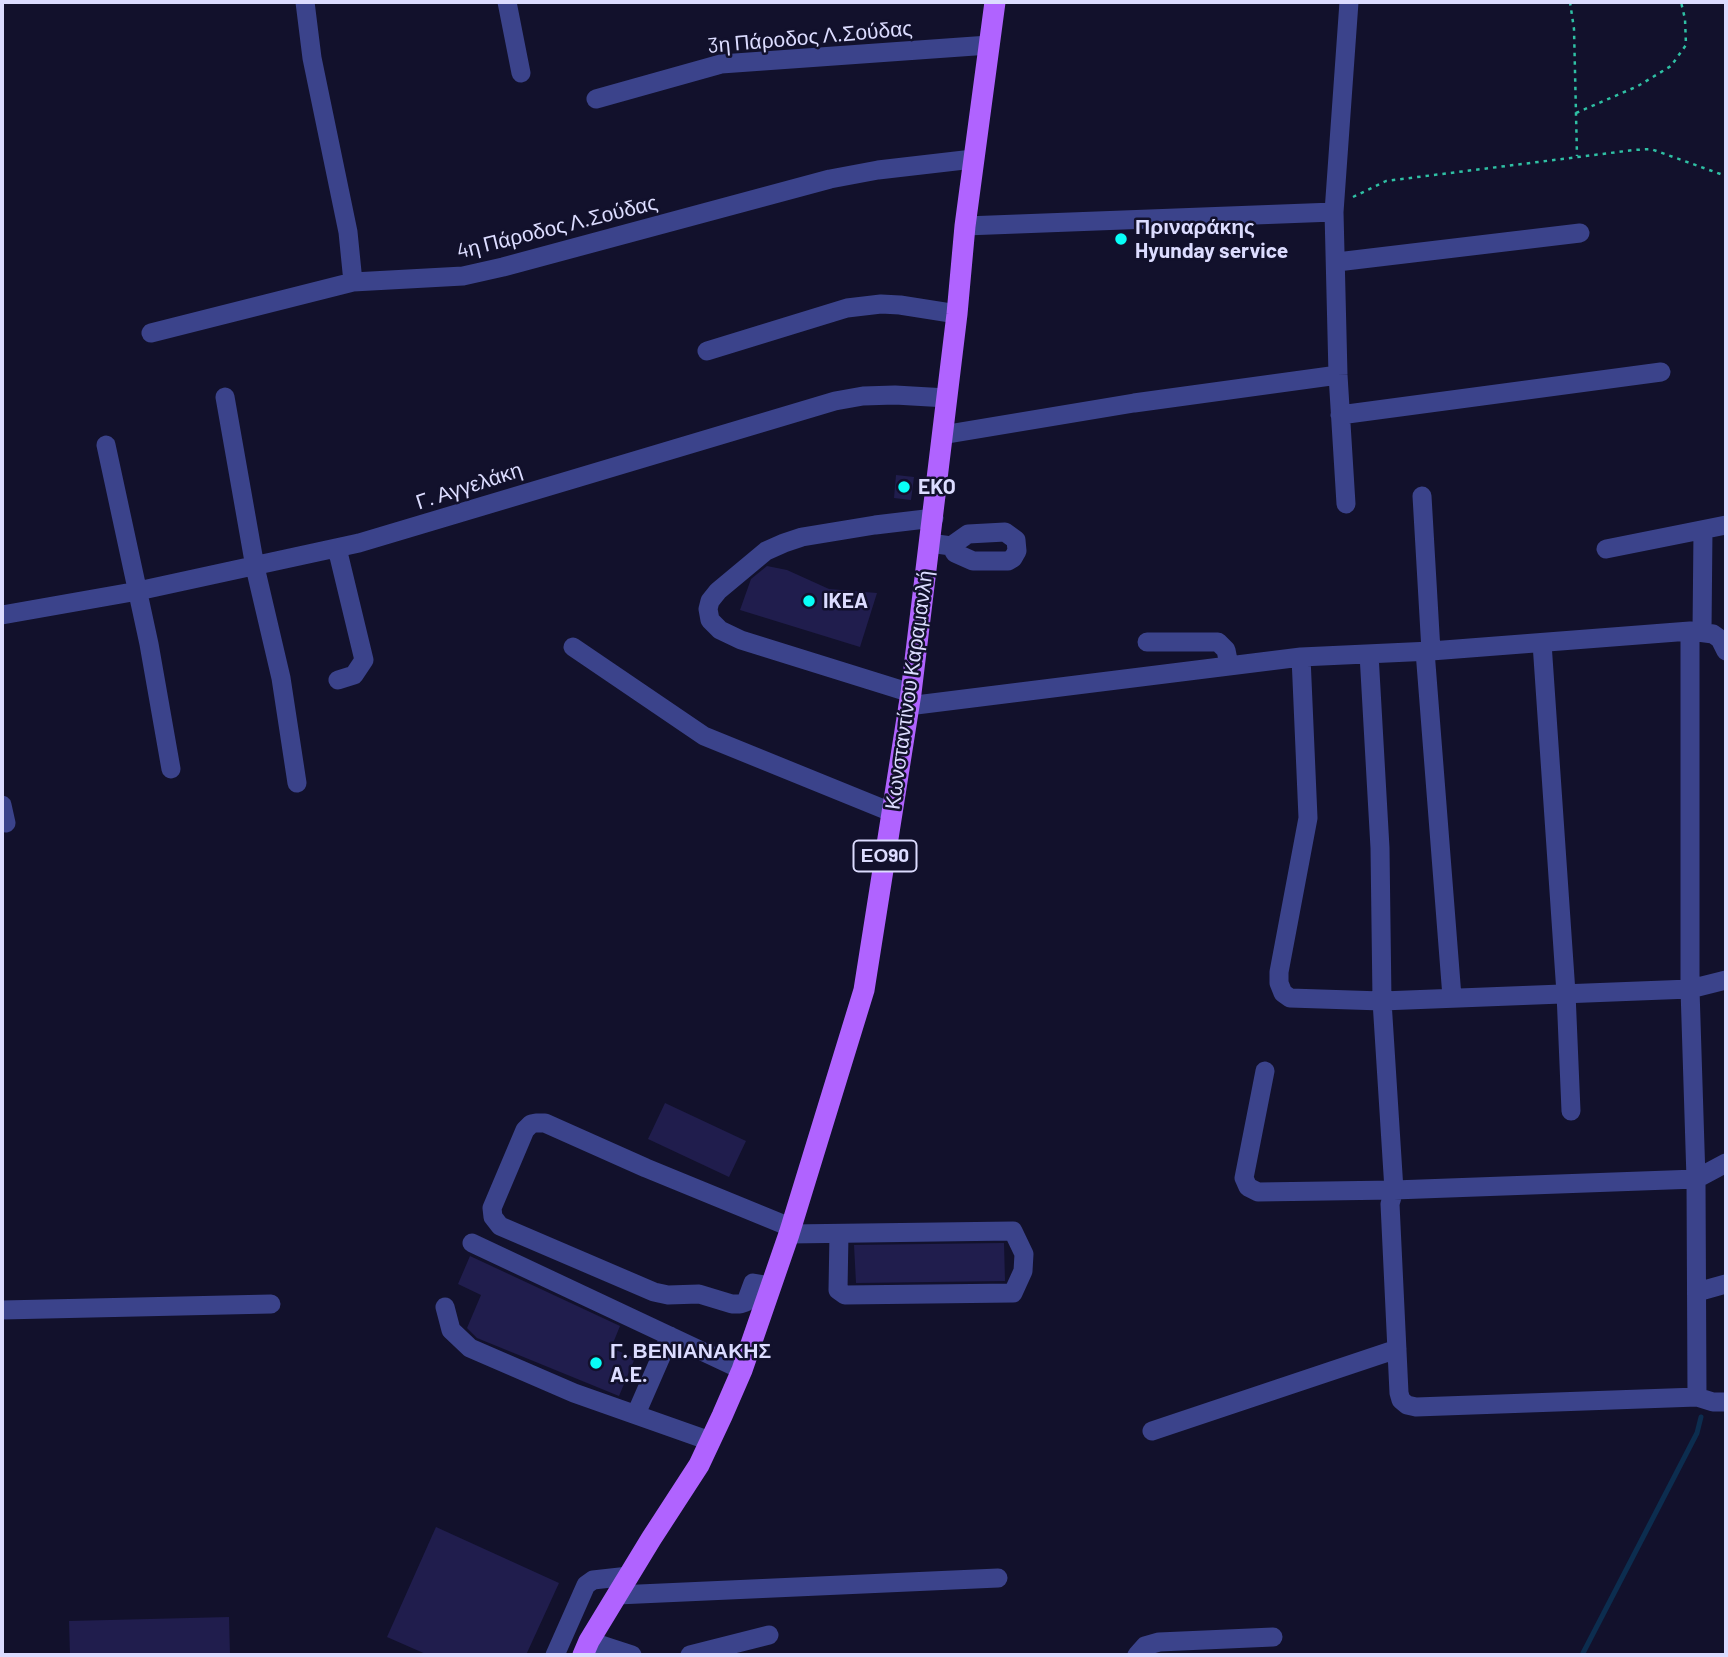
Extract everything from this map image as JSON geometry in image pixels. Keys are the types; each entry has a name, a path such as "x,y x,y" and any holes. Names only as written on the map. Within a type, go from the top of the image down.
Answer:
{"main road":[{"name":"Κωνσταντίνου Καραμανλή","path":"586,1648 699,1465 742,1370 790,1230 864,990 910,699 941,544 934,518 942,435 973,159 995,2"}],"street":[{"path":"305,2 312,58 348,232 353,282"},
{"path":"507,2 521,73"},
{"path":"1346,504 1338,374 1334,212 1349,2"},
{"name":"3η Πάροδος Λ.Σούδας","path":"596,99 721,64 989,45"},
{"name":"4η Πάροδος Λ.Σούδας","path":"151,333 353,282 463,276 830,179 878,170 973,159"},
{"path":"965,226 1334,212"},
{"path":"1336,262 1580,233"},
{"path":"707,351 847,308 900,305 957,314"},
{"path":"1340,415 1661,372"},
{"path":"942,435 1133,403 1338,374"},
{"name":"Γ. Αγγελάκη","path":"2,615 138,591 337,548 423,525 835,401 863,396 895,395 947,398"},
{"path":"225,397 255,567 281,678 297,783"},
{"path":"106,445 138,591 172,769"},
{"path":"1422,496 1428,651 1451,997"},
{"path":"934,518 862,527 783,543 766,551 718,591 710,601 710,620 720,630 741,640 910,699 1301,657 1708,632 1720,639 1726,651"},
{"path":"1606,549 1726,525"},
{"path":"1698,1397 1696,1179 1690,989 1708,632 1703,530"},
{"path":"337,548 364,660 354,675 338,680"},
{"path":"1147,642 1218,642 1226,650 1229,665"},
{"path":"1542,643 1566,993 1571,1111"},
{"path":"573,647 704,736 891,812"},
{"path":"1369,654 1380,848 1382,1001 1394,1190 1390,1204 1401,1400 1416,1407 1698,1397 1726,1402"},
{"path":"1301,657 1308,818 1279,983 1283,993 1290,998 1382,1001 1690,989 1726,980"},
{"path":"1265,1071 1244,1178 1248,1187 1258,1192 1696,1179 1726,1163"},
{"path":"771,1286 753,1283 746,1302 740,1304 699,1294 668,1295 653,1292 500,1226 492,1217 492,1208 526,1130 531,1124 537,1123 550,1126 790,1230 839,1234 1013,1230 1024,1254 1023,1270 1013,1293 845,1294 838,1290 839,1234"},
{"path":"472,1243 742,1370"},
{"path":"1696,1292 1726,1284"},
{"path":"2,1310 271,1304"},
{"path":"445,1307 451,1330 470,1348 574,1393 710,1441"},
{"path":"636,1414 670,1336"},
{"path":"1152,1431 1397,1349"},
{"path":"555,1655 586,1585 593,1580 629,1576"},
{"path":"617,1595 999,1578"},
{"path":"690,1655 769,1635"},
{"path":"1137,1655 1145,1646 1159,1642 1273,1637"},
{"path":"586,1648 632,1655"}],"path":[{"path":"1570,2 1574,29 1577,156"},
{"path":"1576,113 1638,86 1671,66 1686,45 1681,2"},
{"path":"1334,212 1358,194 1386,181 1651,149 1726,176"}],"building":[{"path":"896,475 914,477 911,500 894,498"},
{"name":"IKEA","path":"767,566 787,570 829,589 877,593 860,647 740,610 751,579"},
{"path":"665,1103 746,1141 729,1177 648,1139"},
{"path":"1004,1243 1005,1281 856,1283 854,1245"},
{"path":"470,1256 620,1326 611,1348 635,1358 619,1396 477,1338 467,1328 481,1295 458,1284"},
{"path":"436,1527 559,1583 526,1655 428,1655 387,1637"},
{"path":"229,1617 230,1655 70,1655 69,1621"}],"waterway":[{"path":"1582,1655 1697,1433 1701,1417"}],"place":[{"name":"Πριναράκης Hyunday service","path":"1121,239"},
{"name":"EKO","path":"904,487"},
{"name":"IKEA","path":"809,601"},
{"name":"Γ. ΒΕΝΙΑΝΑΚΗΣ A.E.","path":"596,1363"}]}
